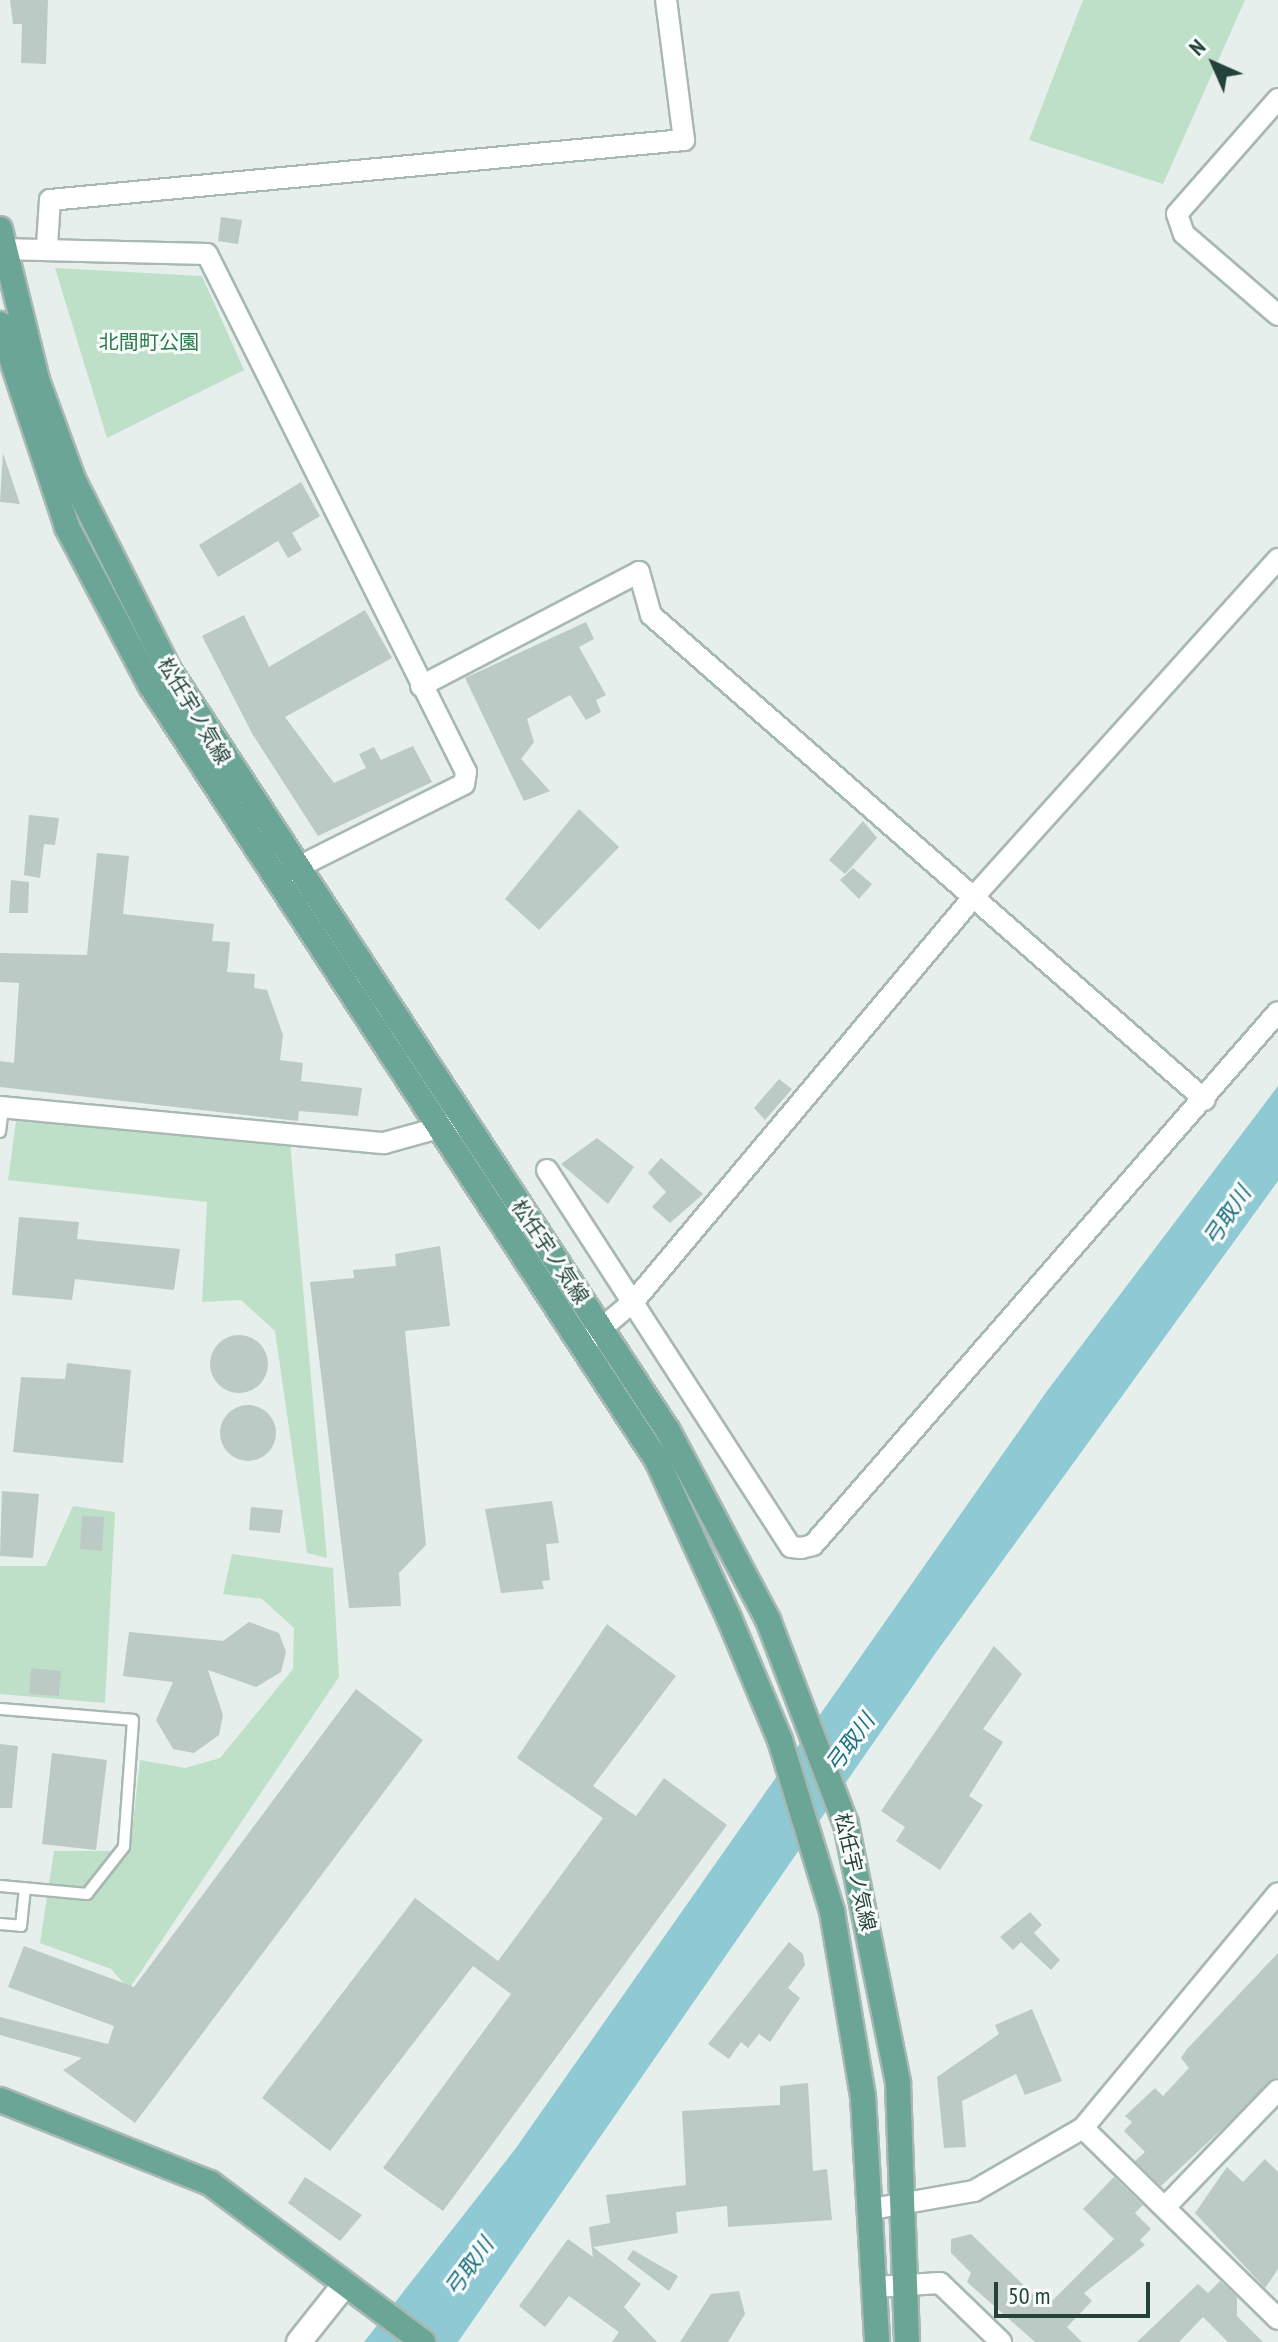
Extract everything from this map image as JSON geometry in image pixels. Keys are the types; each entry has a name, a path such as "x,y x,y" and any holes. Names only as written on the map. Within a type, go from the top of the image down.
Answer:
{"main road":[{"name":"松任宇ノ気線","path":"1,242 18,384"},
{"name":"松任宇ノ気線","path":"0,324 73,540 151,686 460,1120 592,1336 657,1460 780,1740 832,1911 863,2096 872,2209 877,2342"},
{"name":"松任宇ノ気線","path":"285,874 438,1133 592,1336 718,1515 808,1715 857,1877 898,2083 905,2205 907,2342"},
{"path":"0,2100 210,2183 342,2288 377,2306 423,2342"}],"street":[{"path":"47,245 50,200 684,140 666,0"},
{"path":"1278,99 1177,214 1184,234 1278,315"},
{"path":"1,242 207,254 466,772 464,784 285,874"},
{"path":"592,1336 634,1301 971,900 1278,559"},
{"path":"421,686 639,572 651,615 971,900 1205,1100"},
{"path":"547,1170 791,1547 813,1545 1205,1100 1278,1012"},
{"path":"2,1107 384,1143 438,1133 460,1120"},
{"path":"872,2209 974,2191 1083,2128 1278,1893"},
{"path":"1166,2206 1275,2099"},
{"path":"1083,2128 1278,2319"},
{"path":"875,2287 940,2283 1001,2342"},
{"path":"299,2342 342,2288"}],"lane":[{"path":"0,1132 2,1107"},
{"path":"0,1709 133,1720 124,1847 87,1894 0,1886"},
{"path":"0,1924 21,1926 25,1888"}],"green space":[{"path":"1083,0 1245,0 1163,184 1029,140"},
{"name":"北間町公園","path":"55,268 202,276 244,370 107,438"},
{"path":"16,1121 290,1142 327,1558 307,1553 275,1331 241,1300 202,1302 207,1202 8,1180"},
{"path":"73,1506 115,1512 105,1703 0,1694 0,1566 46,1566"},
{"path":"232,1554 333,1568 339,1677 129,1989 111,1969 40,1943 54,1851 130,1851 140,1760 185,1768 220,1758 293,1669 294,1628 262,1599 223,1594"}],"water":[{"name":"弓取川","path":"1278,1086 1278,1181 937,1651 458,2342 364,2342 516,2148 1047,1391"}],"building":[{"path":"10,0 48,0 46,64 21,63 22,24 13,24"},
{"path":"221,217 242,220 238,244 218,241"},
{"path":"3,453 20,504 0,502"},
{"path":"301,482 320,516 292,533 302,550 288,558 278,541 218,577 199,545"},
{"path":"365,610 392,658 285,717 334,783 366,768 359,754 374,747 381,760 413,746 432,782 318,836 253,735 202,636 244,615 269,667"},
{"path":"586,622 594,639 579,647 606,695 596,700 601,712 586,720 570,695 527,719 534,742 521,759 550,791 524,801 465,678"},
{"path":"579,809 619,847 539,930 505,899"},
{"path":"29,815 59,818 55,845 44,844 40,878 24,875"},
{"path":"863,821 877,838 845,874 829,860"},
{"path":"97,853 129,856 123,914 214,924 212,941 230,942 227,972 255,974 254,988 267,990 283,1035 280,1060 303,1063 301,1081 362,1088 358,1116 299,1111 298,1121 0,1087 0,1061 14,1063 19,983 0,982 0,953 87,955"},
{"path":"853,868 872,884 859,899 840,880"},
{"path":"11,880 29,882 28,913 9,913"},
{"path":"779,1079 792,1089 765,1120 754,1108"},
{"path":"597,1138 634,1167 608,1204 561,1164"},
{"path":"661,1158 703,1194 670,1223 652,1207 666,1192 648,1173"},
{"path":"19,1217 79,1222 77,1239 180,1249 174,1290 75,1279 72,1300 12,1295"},
{"path":"440,1246 450,1326 405,1331 426,1545 399,1573 401,1606 349,1608 310,1282 354,1278 353,1270 396,1266 395,1254"},
{"path":"239,1335 260,1343 268,1364 260,1385 239,1393 218,1385 210,1364 218,1343"},
{"path":"67,1363 131,1370 123,1463 13,1452 21,1377 65,1379"},
{"path":"248,1405 268,1413 276,1433 268,1453 248,1461 228,1453 220,1433 228,1413"},
{"path":"2,1491 39,1494 33,1558 0,1556"},
{"path":"552,1501 559,1543 546,1544 550,1580 542,1581 544,1589 501,1593 485,1509"},
{"path":"251,1507 283,1510 280,1533 249,1530"},
{"path":"82,1516 104,1517 102,1551 80,1549"},
{"path":"249,1622 279,1633 286,1652 281,1672 256,1687 208,1670 223,1715 219,1735 194,1753 173,1749 156,1720 173,1682 123,1676 129,1632 223,1641"},
{"path":"607,1624 676,1676 593,1786 636,1816 664,1778 727,1825 443,2211 383,2168 511,1994 473,1966 330,2151 262,2098 415,1898 498,1961 603,1818 517,1758"},
{"path":"994,1646 1022,1674 983,1729 1003,1742 969,1796 983,1805 940,1870 896,1841 905,1827 881,1811"},
{"path":"31,1668 61,1671 59,1696 29,1694"},
{"path":"356,1689 423,1740 135,2123 63,2070 82,2058 0,2035 0,2017 108,2044 114,2026 8,1987 24,1946 134,1987"},
{"path":"0,1744 18,1746 12,1808 0,1808"},
{"path":"52,1753 107,1760 96,1850 42,1844"},
{"path":"1030,1912 1042,1925 1034,1933 1060,1960 1051,1970 1021,1942 1013,1950 1000,1937"},
{"path":"789,1942 803,1954 805,1965 788,1988 800,1998 770,2042 759,2034 748,2048 741,2042 729,2059 708,2044"},
{"path":"1278,1953 1278,2077 1161,2186 1135,2161 1145,2152 1124,2131 1132,2122 1125,2116 1155,2088 1163,2096 1189,2068 1181,2058 1187,2049"},
{"path":"1032,2009 1062,2081 1025,2095 1016,2074 962,2101 966,2147 944,2148 937,2077 999,2034 995,2025"},
{"path":"808,2083 813,2171 827,2169 832,2220 728,2227 727,2206 676,2212 678,2233 593,2247 641,2284 624,2307 657,2342 612,2342 619,2332 569,2296 545,2327 519,2306 568,2239 593,2257 589,2227 610,2223 606,2195 686,2185 682,2111 780,2105 780,2086"},
{"path":"1265,2159 1278,2172 1278,2269 1265,2288 1195,2213 1227,2167 1243,2182"},
{"path":"305,2177 362,2215 340,2241 288,2203"},
{"path":"1114,2177 1143,2205 1135,2213 1151,2229 1140,2240 1145,2245 1084,2293 1092,2301 1067,2327 1082,2342 1035,2342 967,2282 971,2273 951,2253 951,2239 971,2234 1046,2307 1114,2239 1083,2209"},
{"path":"633,2250 678,2276 669,2291 627,2259"},
{"path":"1220,2281 1237,2297 1237,2316 1263,2342 1228,2342 1203,2317 1179,2342 1137,2342 1198,2284 1208,2293"},
{"path":"739,2291 745,2314 728,2342 680,2342 711,2294"}]}
